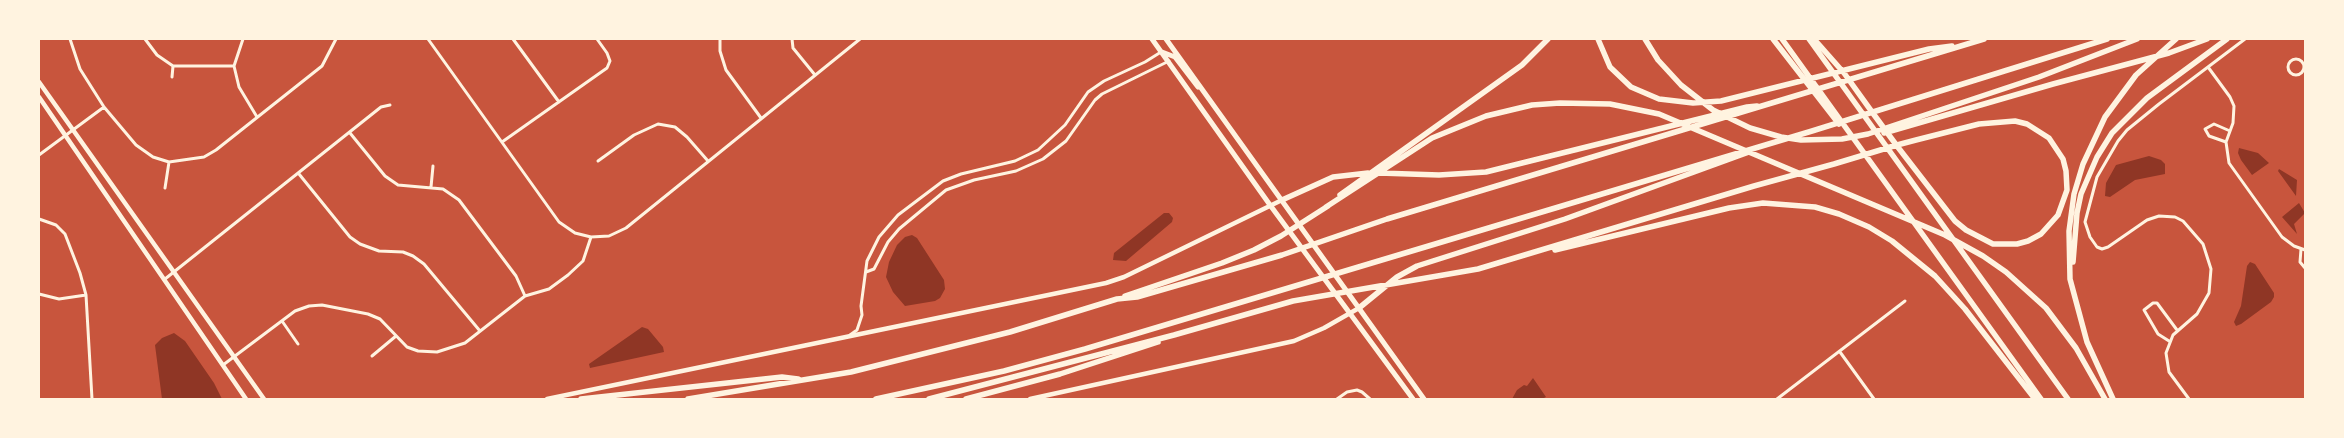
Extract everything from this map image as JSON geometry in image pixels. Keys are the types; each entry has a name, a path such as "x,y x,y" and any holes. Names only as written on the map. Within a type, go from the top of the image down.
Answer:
{"highway":[{"path":"1326,208 1353,184 1522,66 1548,39"},
{"path":"1598,39 1605,58 1619,78 1638,91 1659,99 1684,103 1709,102 1929,49 1971,43"},
{"path":"1645,39 1658,60 1692,95 1734,122 1774,135 1801,140 1857,137 2170,53 2207,39"},
{"path":"1772,39 1884,180"},
{"path":"1782,39 2041,399"},
{"path":"1809,39 2068,399"},
{"path":"929,399 1174,335 1293,300 1453,275 1535,253 1834,164 1916,140 1958,128 2001,121 2015,121 2037,129 2056,147 2066,170 2067,190 2058,214 2041,234 2028,241 2016,244 1993,244 1966,230 1955,221 1844,73 1814,39"},
{"path":"1117,300 1137,297 1282,255 1387,220 1984,39"},
{"path":"876,399 995,373 1085,349 1812,131 2107,39"},
{"path":"1921,120 2137,39"},
{"path":"2074,292 2073,248 2077,213 2088,176 2104,145 2130,113 2146,98 2227,39"},
{"path":"2113,399 2087,342 2070,279 2069,244 2074,194 2083,164 2094,138 2121,94 2150,60 2174,40"},
{"path":"688,399 851,372 937,351 1117,300 1246,253 1281,236 1403,157 1451,129 1506,110 1560,103 1630,107 1659,114 1945,235 1983,256 2024,287 2062,326 2105,399"},
{"path":"1282,200 1324,180 1356,174 1458,175 1486,172 1747,107 1769,105"},
{"path":"1359,308 1397,277 1416,266 1565,220 1742,156 1765,145"},
{"path":"1535,253 1561,249 1729,208 1763,203 1793,204 1823,209 1869,227 1917,260 1935,276 1965,309 2035,399"},
{"path":"966,399 1149,347 1174,335"},
{"path":"580,399 782,377 805,380"}],"main road":[{"path":"1152,39 1162,52 1207,96"},
{"path":"1166,39 1424,399"},
{"path":"1170,44 1170,58 1276,214 1413,399"},
{"path":"39,82 264,399"},
{"path":"39,97 246,399"},
{"path":"547,399 1106,283 1132,274 1282,200"},
{"path":"1030,399 1294,341 1316,332 1359,308"}],"street":[{"path":"70,39 80,69 104,107 136,145 153,157 169,162 204,157 322,66 336,39"},
{"path":"145,39 158,55 173,66 234,66"},
{"path":"243,39 234,66 239,87 257,116"},
{"path":"428,39 559,222 576,233 591,237 610,236 626,228 860,39"},
{"path":"513,39 558,102"},
{"path":"502,142 607,68 610,61 597,39"},
{"path":"720,39 720,51 726,70 761,118"},
{"path":"792,39 793,48 815,75"},
{"path":"2189,399 2167,367 2166,356 2169,341 2177,330 2192,319 2202,308 2209,293 2211,268 2208,254 2189,226 2175,217 2154,217 2102,249 2090,237 2085,222 2097,177 2118,141 2140,120 2245,39"},
{"path":"846,338 857,330 861,322 867,261 883,232 928,191 943,181 961,174 1015,162 1038,150 1066,125 1088,92 1104,81 1162,52"},
{"path":"866,272 874,269 888,242 899,229 946,190 974,180 1016,171 1043,159 1066,141 1095,100 1102,94 1170,58"},
{"path":"2293,59 2299,59 2304,62 2305,68 2300,74 2293,74 2289,71 2289,62 2293,59"},
{"path":"172,77 173,66"},
{"path":"2208,67 2233,102 2234,118 2226,142 2228,158 2233,170 2288,243 2303,249 2301,264 2305,268"},
{"path":"165,279 381,107 390,105"},
{"path":"39,154 104,107"},
{"path":"598,161 640,131 658,124 675,127 687,137 708,161"},
{"path":"2226,142 2209,136 2206,129 2214,124 2230,131"},
{"path":"350,133 385,176 398,185 443,189 459,200 516,276 526,296"},
{"path":"165,188 169,162"},
{"path":"431,187 433,166"},
{"path":"299,174 350,237 360,244 379,251 403,252 413,256 424,264 480,331"},
{"path":"39,219 56,225 65,234 80,273 86,295 92,399"},
{"path":"223,365 295,311 309,306 322,305 380,319 407,346 428,353 465,344 526,296 549,289 568,275 583,260 591,237"},
{"path":"39,294 59,300 86,295"},
{"path":"1777,399 1905,301"},
{"path":"2169,341 2162,338 2153,327 2144,313 2146,308 2157,303 2177,330"},
{"path":"282,321 298,344"},
{"path":"372,356 396,336"},
{"path":"1840,352 1874,399"},
{"path":"1337,399 1347,392 1357,390 1370,399"}],"shaded area":[{"path":"2239,148 2258,153 2269,163 2252,175 2241,160 2238,153"},
{"path":"2149,156 2161,160 2165,164 2165,174 2135,180 2110,197 2105,196 2106,183 2116,165"},
{"path":"2279,169 2297,180 2296,196 2278,171"},
{"path":"2299,203 2305,213 2294,224 2297,234 2282,217"},
{"path":"1164,213 1169,213 1173,218 1172,222 1126,261 1113,260 1114,253"},
{"path":"912,235 917,238 944,280 945,289 940,298 935,301 905,306 893,292 886,277 889,262 897,245 905,237"},
{"path":"2250,262 2255,264 2274,293 2274,297 2271,302 2236,326 2234,322 2241,306 2247,266"},
{"path":"642,327 648,329 663,347 664,352 590,368 589,364"},
{"path":"174,333 185,341 214,383 222,399 162,399 155,345 162,338"},
{"path":"1533,378 1546,397 1542,399 1512,399 1517,390 1524,385 1527,386"}]}
